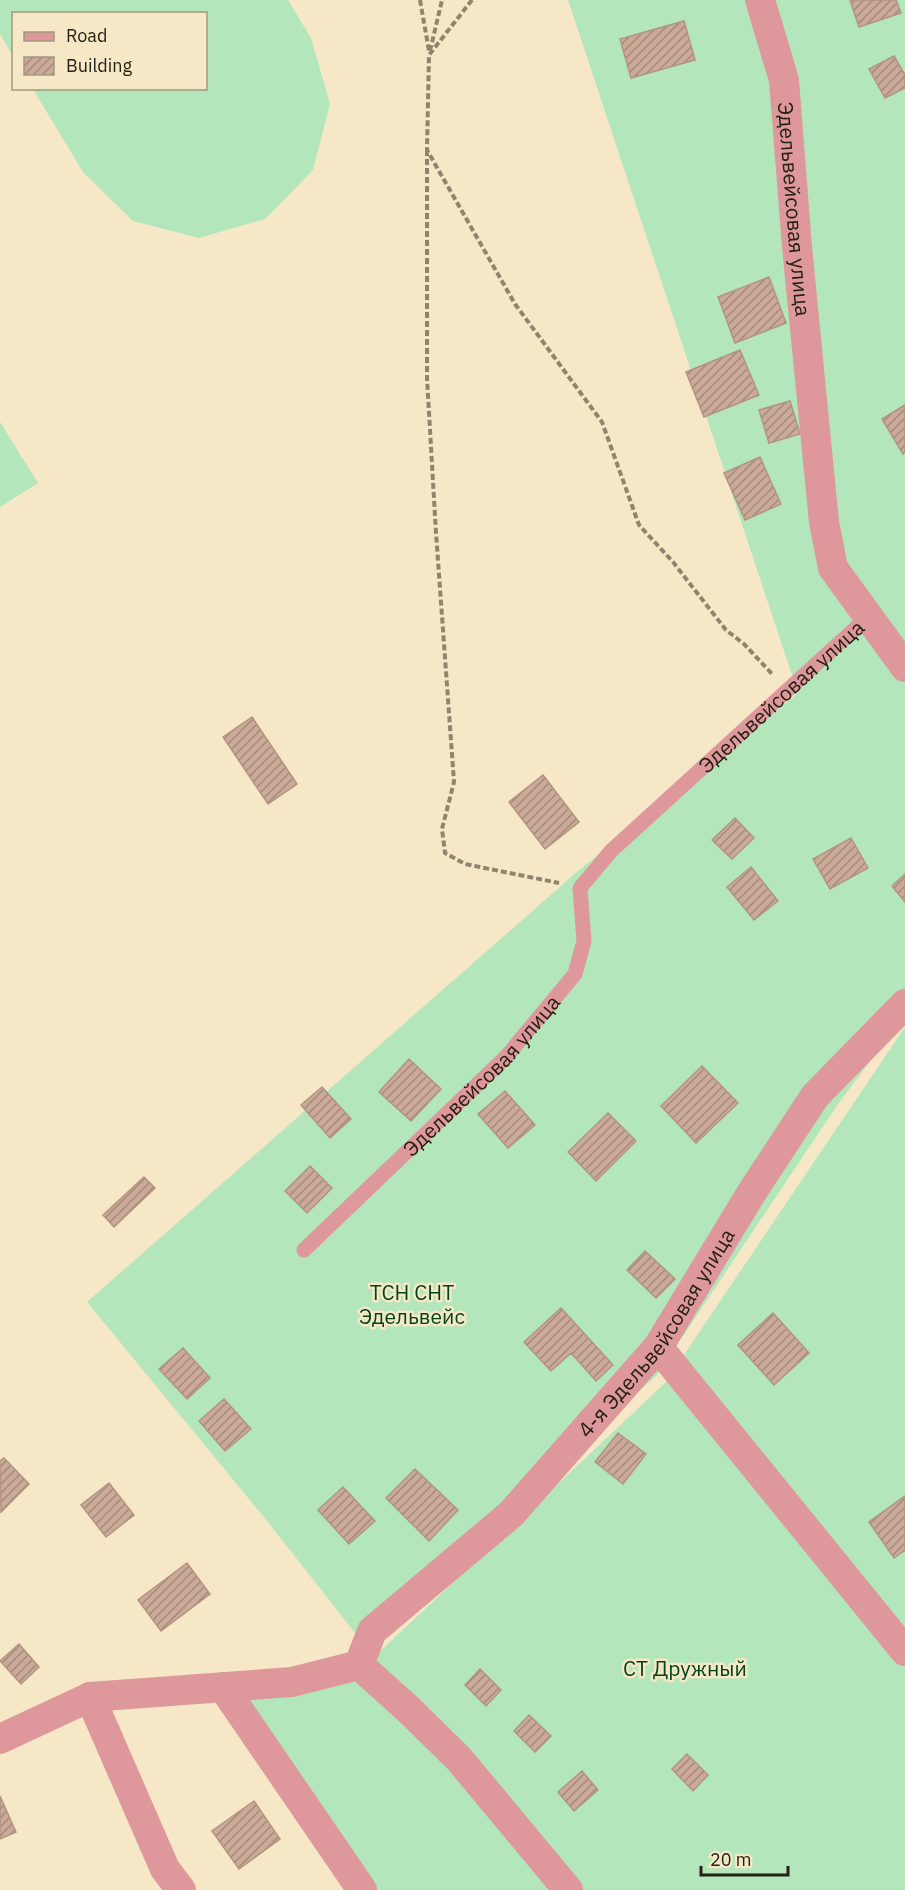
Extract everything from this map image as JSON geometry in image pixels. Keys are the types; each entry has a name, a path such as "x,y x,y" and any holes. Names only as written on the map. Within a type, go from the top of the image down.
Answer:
{"street":[{"name":"Эдельвейсовая улица","path":"760,0 784,81 798,259 824,522 833,568 869,616"},
{"path":"869,616 905,668"},
{"name":"4-я Эдельвейсовая улица","path":"359,1665 372,1631 511,1514 658,1347 752,1192 815,1096 905,1004"},
{"path":"658,1347 905,1651"},
{"path":"0,1739 90,1697 292,1682 359,1665 459,1759 568,1890"},
{"path":"223,1687 362,1890"},
{"path":"90,1697 165,1869 181,1890"}],"lane":[{"name":"Эдельвейсовая улица","path":"304,1250 506,1057 575,974 584,941 580,888 611,851 869,616"}],"path":[{"path":"420,0 429,55 427,378 436,545 454,782 442,829 445,853 465,864 580,888"},
{"path":"429,55 442,0"},
{"path":"429,55 472,0"},
{"path":"427,150 514,304 602,422 639,525 673,562 726,630 744,644 789,691"}],"green space":[{"path":"0,0 288,0 311,38 330,104 313,170 265,219 199,238 133,221 83,172 34,90 207,90 207,12 12,12 12,54 0,34"},
{"name":"ТСН СНТ Эдельвейс","path":"568,0 905,0 905,1015 838,1104 657,1375 360,1639 263,1516 87,1302 578,871 798,693"},
{"path":"0,422 38,483 0,507"},
{"name":"СТ Дружный","path":"905,1027 905,1890 371,1890 240,1696 373,1658 665,1383"}],"building":[{"path":"850,0 896,0 901,13 859,27"},
{"path":"684,21 695,60 631,78 620,39"},
{"path":"894,56 905,75 905,88 885,98 869,69"},
{"path":"769,277 786,323 735,343 718,297"},
{"path":"740,350 759,395 704,417 686,372"},
{"path":"790,401 800,434 769,443 759,410"},
{"path":"905,405 905,452 903,454 882,419"},
{"path":"760,457 781,504 745,520 724,473"},
{"path":"252,717 297,784 268,804 223,737"},
{"path":"543,775 579,822 545,849 509,802"},
{"path":"735,818 754,838 732,859 712,840"},
{"path":"851,838 868,868 830,889 813,859"},
{"path":"751,867 778,901 754,920 727,887"},
{"path":"905,874 905,902 892,886"},
{"path":"409,1059 441,1089 411,1121 379,1092"},
{"path":"702,1066 738,1103 696,1143 661,1106"},
{"path":"322,1087 351,1119 330,1138 301,1105"},
{"path":"505,1091 535,1125 508,1148 478,1114"},
{"path":"608,1113 636,1141 596,1181 568,1152"},
{"path":"310,1166 332,1188 307,1213 285,1191"},
{"path":"144,1177 155,1188 114,1227 103,1215"},
{"path":"645,1251 675,1279 656,1298 627,1270"},
{"path":"561,1308 613,1365 596,1381 571,1353 551,1371 524,1342"},
{"path":"773,1313 809,1353 774,1385 738,1345"},
{"path":"183,1348 210,1378 187,1399 159,1369"},
{"path":"224,1399 251,1429 225,1451 199,1421"},
{"path":"618,1433 646,1454 623,1484 595,1462"},
{"path":"4,1458 29,1484 1,1512 0,1461"},
{"path":"415,1469 458,1510 429,1541 386,1498"},
{"path":"109,1483 134,1515 106,1537 81,1505"},
{"path":"343,1487 375,1521 349,1544 318,1510"},
{"path":"905,1496 905,1550 894,1558 869,1522"},
{"path":"187,1563 210,1594 161,1631 138,1600"},
{"path":"19,1644 39,1667 21,1684 0,1661"},
{"path":"480,1669 501,1690 486,1706 465,1685"},
{"path":"529,1715 551,1736 535,1752 514,1731"},
{"path":"687,1754 708,1775 693,1791 672,1769"},
{"path":"582,1771 598,1790 574,1811 558,1792"},
{"path":"0,1796 16,1832 0,1839"},
{"path":"254,1801 280,1839 239,1869 212,1831"}]}
